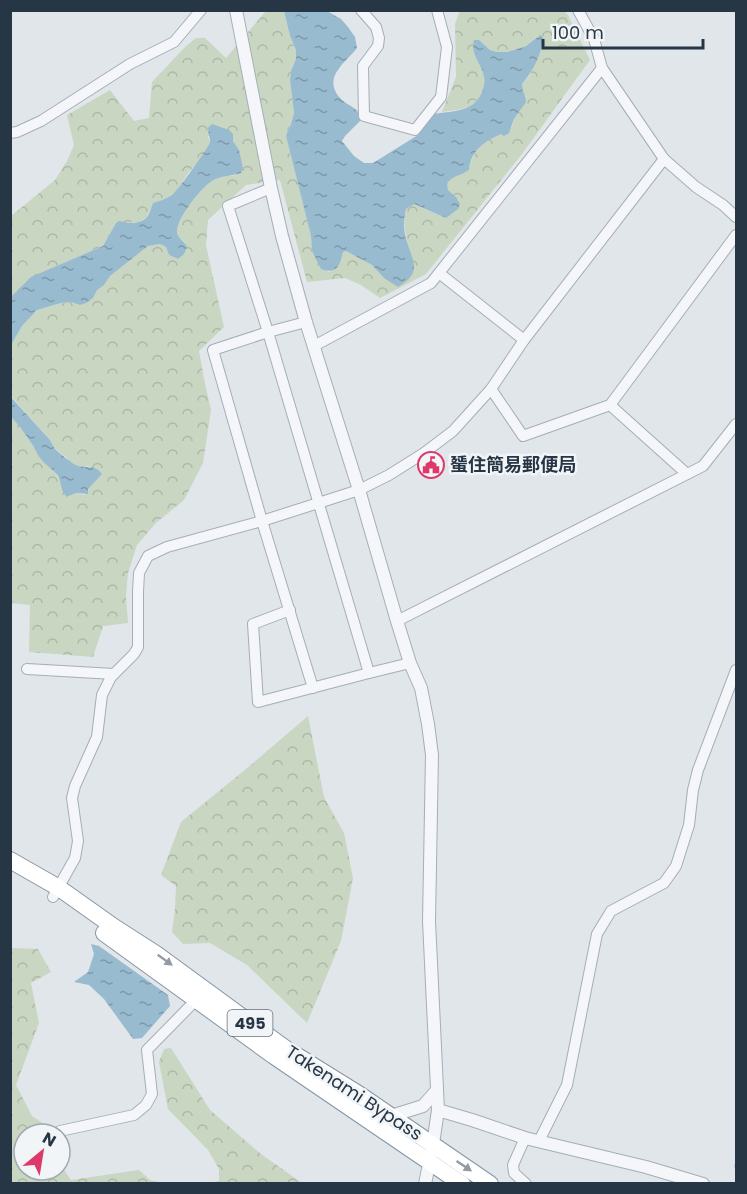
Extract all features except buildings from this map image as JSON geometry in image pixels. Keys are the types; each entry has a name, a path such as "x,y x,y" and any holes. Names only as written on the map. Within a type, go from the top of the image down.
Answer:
{"highway":[{"name":"Takenami Bypass","path":"10,860 274,1056 462,1184"},
{"name":"Takenami Bypass","path":"10,872 56,892 156,954 286,1049 391,1116 490,1184"}],"street":[{"path":"10,133 41,122 130,64 174,42 201,10"},
{"path":"236,10 282,236 397,621 410,663 421,688 428,724 432,755 429,921 438,1110 425,1184"},
{"path":"361,10 376,27 379,38 378,45 363,66 364,116 415,130 441,97 447,47 437,10"},
{"path":"578,10 594,39 602,68 664,159 736,217"},
{"path":"314,346 431,283 602,68"},
{"path":"56,892 75,858 78,841 72,798 97,736 102,695 111,677 135,654 138,647 140,573 148,556 167,547 359,490 389,475 453,431 491,390 524,340 664,159"},
{"path":"271,188 228,206 268,332 369,673"},
{"path":"491,390 523,436 610,405 736,235"},
{"path":"439,273 524,340"},
{"path":"306,322 213,350 313,688"},
{"path":"610,405 687,474"},
{"path":"397,621 703,466 736,424"},
{"path":"290,610 253,624 258,702 410,663"},
{"path":"27,669 114,674"},
{"path":"539,1141 567,1085 597,934 611,911 664,883 676,866 689,825 698,770 736,670"},
{"path":"72,1128 134,1115 147,1105 152,1094 147,1050 197,999"},
{"path":"391,1116 423,1106 437,1090"},
{"path":"438,1110 525,1138 646,1167 703,1184"},
{"path":"525,1138 513,1165 514,1173 526,1184"}],"green space":[{"path":"460,10 563,10 568,15 590,60 522,154 426,274 380,298 361,285 345,278 307,282 280,180 246,185 208,220 206,245 224,327 199,351 211,410 203,463 184,500 156,523 137,545 128,573 126,596 128,623 103,626 93,657 29,652 30,605 11,603 10,417 15,420 41,459 56,474 62,490 68,497 76,493 85,495 101,474 89,466 82,467 72,464 54,448 50,440 11,396 11,345 22,326 37,310 61,303 71,302 80,305 93,298 97,289 104,285 110,276 148,246 160,244 166,247 169,255 178,259 185,242 178,236 177,231 185,212 212,181 236,175 233,141 208,136 210,143 203,156 175,193 169,198 153,203 147,217 139,222 116,223 103,246 48,270 11,297 11,216 55,180 67,161 74,145 67,115 110,90 134,121 149,118 152,82 196,38 205,38 226,58 266,11 284,11 296,50 290,80 294,113 286,136 311,236 312,251 328,272 337,267 343,252 346,251 372,265 384,278 409,248 405,228 406,209 413,204 446,218 456,197 448,190 447,183 469,170 471,161 479,148 512,127 526,97 522,84 529,76 538,57 539,35 526,46 507,52 490,50 479,40 473,44 484,77 484,85 477,101 467,107 442,112 456,77 455,24"},
{"path":"308,716 324,797 344,833 353,878 341,941 307,1023 247,965 210,943 183,944 172,932 176,886 161,875 181,822"},
{"path":"11,948 38,949 51,972 31,983 39,1023 16,1085 32,1116 41,1122 12,1122 12,1182 72,1182 72,1180 139,1170 150,1180 163,1183 11,1183"},
{"path":"171,1048 210,1110 261,1154 302,1183 209,1183 219,1181 219,1169 208,1150 168,1109 159,1062 164,1049"}],"water":[{"path":"284,11 327,11 341,19 355,37 357,48 342,64 334,78 334,86 339,97 357,110 360,116 361,120 342,141 354,156 364,163 373,163 418,135 433,114 463,109 480,97 484,80 474,50 474,40 479,40 490,50 507,52 526,46 540,35 543,37 536,62 522,84 526,102 514,119 509,133 504,136 501,134 484,144 472,157 469,170 447,183 448,190 460,204 458,209 446,218 414,204 406,209 404,231 414,271 406,282 398,287 384,278 372,265 346,251 343,252 337,268 331,271 321,269 312,251 311,236 286,136 294,113 290,80 296,50"},
{"path":"212,124 229,130 233,134 233,141 239,150 243,168 241,173 212,181 190,204 181,219 177,232 187,247 184,254 178,259 169,255 166,247 160,244 148,246 110,276 93,298 86,303 80,305 71,302 61,303 37,310 22,326 11,345 11,297 31,277 103,246 119,221 134,223 144,220 153,203 171,196 192,170 210,142 208,128"},
{"path":"10,396 50,440 56,450 74,464 96,469 102,474 88,489 88,494 76,493 67,497 62,490 58,476 40,458 26,435 11,417"},
{"path":"91,944 99,946 168,995 170,1006 142,1038 133,1039 104,999 89,985 74,982 88,972 94,954"}],"place":[{"name":"蜑住簡易郵便局","path":"431,465"}]}
